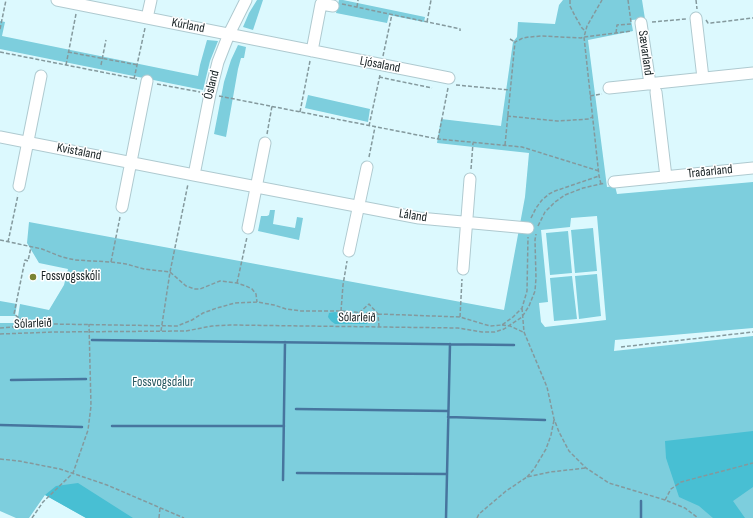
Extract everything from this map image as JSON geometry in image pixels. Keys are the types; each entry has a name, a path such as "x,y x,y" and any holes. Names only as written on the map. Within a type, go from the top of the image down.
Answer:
{"street":[{"name":"Kúrland","path":"56,0 229,34"},
{"path":"147,18 151,0"},
{"name":"Ósland","path":"192,174 218,62 229,34 246,0"},
{"path":"312,51 321,4 333,6"},
{"path":"696,18 704,78"},
{"name":"Sævarland","path":"641,23 653,88"},
{"name":"Ljósaland","path":"229,34 452,82"},
{"name":"Sævarland","path":"609,88 653,88 704,78 753,72"},
{"path":"19,186 41,76"},
{"path":"122,207 147,82"},
{"path":"653,88 666,177"},
{"name":"Kvistaland","path":"0,136 192,174"},
{"path":"248,228 265,143"},
{"path":"349,251 367,167"},
{"name":"Traðarland","path":"614,182 753,168"},
{"name":"Láland","path":"192,174 419,218 528,228"},
{"path":"463,269 470,179"}],"path":[{"path":"0,29 6,0"},
{"path":"358,0 357,7 456,28 460,29 460,31"},
{"path":"427,22 431,0"},
{"path":"570,0 570,6 585,31"},
{"path":"601,184 584,37 590,19 602,0"},
{"path":"616,33 617,25 631,24 628,0"},
{"path":"66,65 76,13"},
{"path":"382,61 392,14"},
{"path":"134,79 147,18"},
{"path":"515,42 529,37 542,36 581,38 632,31"},
{"path":"510,39 515,42"},
{"path":"102,65 106,40"},
{"path":"504,145 515,42"},
{"path":"300,112 312,51"},
{"path":"0,52 205,93"},
{"path":"68,52 138,65"},
{"path":"369,126 380,73"},
{"path":"379,78 432,88"},
{"path":"438,139 452,82 510,90"},
{"path":"214,95 438,139 522,147 599,172"},
{"path":"265,143 272,106"},
{"path":"507,116 544,120 565,120 589,119 592,115"},
{"path":"367,167 375,127"},
{"path":"470,179 473,143"},
{"path":"161,331 170,272 192,174"},
{"path":"599,176 549,194 542,200 531,217 528,224 527,291 522,308 524,332 547,387 554,419 569,451 586,468 609,483 665,500 685,508 698,518"},
{"name":"Sólarleið","path":"0,334 186,331 212,326 230,325 458,328 482,332 504,330 522,317 530,306 535,292 536,278 534,240 545,212 565,195 583,188 614,182"},
{"path":"8,242 19,186"},
{"path":"111,262 122,207"},
{"path":"237,283 248,228"},
{"path":"0,240 42,249 62,257 75,260 111,262 144,269 170,272 186,286 195,289 200,289 220,281 237,283 252,289 256,294 257,302"},
{"path":"29,326 14,314 25,260 28,261 31,247"},
{"path":"341,310 343,285 349,251"},
{"path":"460,317 463,269"},
{"name":"Sólarleið","path":"0,328 52,324 177,326 217,308 234,303 257,302 301,311 318,312 341,310 378,314 460,317 490,326 510,326 524,332"},
{"path":"360,312 369,304 378,314 378,327"},
{"path":"502,325 522,308"},
{"path":"32,518 43,502 73,473 88,430 92,406 89,324"},
{"path":"621,347 753,332"},
{"path":"477,518 479,514 506,491 527,477 534,469 546,449 551,435 554,419"},
{"path":"0,460 19,461 53,467 73,473 106,485 184,518"},
{"path":"665,500 671,489 681,482 753,463"},
{"path":"527,477 550,472 586,468"},
{"path":"159,518 160,508"}],"green space":[{"path":"257,0 263,0 253,30 243,27 249,13"},
{"path":"339,0 425,17 424,22 389,15 387,23 336,13"},
{"name":"Fossvogsdalur","path":"563,0 642,0 645,19 631,20 633,31 588,40 607,187 615,186 617,194 753,182 753,328 615,340 614,351 753,336 753,518 86,518 45,495 29,518 16,518 0,511 0,323 17,323 20,304 49,310 64,285 68,269 39,263 27,243 29,222 504,310 525,197 529,153 437,143 441,119 501,126 513,42 517,37 518,22 555,24 559,5","holes":["597,216 606,320 545,327 541,322 539,303 548,302 541,230 570,227 571,218"]},
{"path":"0,21 5,22 2,36 198,76 207,40 218,41 210,61 203,90 0,49"},
{"path":"238,45 246,47 244,58 241,58 238,69 226,137 214,134 224,82 231,60"},
{"path":"308,95 370,109 368,122 305,108"},
{"path":"270,210 275,210 273,224 295,228 297,217 303,218 299,240 258,231 261,216 269,215"},
{"path":"593,228 597,271 575,273 571,230"},
{"path":"568,231 572,273 550,275 546,233"},
{"path":"597,274 601,316 579,319 575,276"},
{"path":"572,276 577,319 554,321 550,278"},
{"path":"0,301 17,304 15,316 0,316"}],"shaded area":[{"path":"335,312 345,314 350,318 365,318 369,320 367,324 335,324 328,317 329,313"},
{"path":"753,431 753,487 733,501 745,518 713,518 699,506 679,497 666,458 665,441"},
{"path":"78,483 133,518 86,518 45,495 56,486"}],"waterway":[{"path":"92,340 514,345"},
{"path":"283,480 285,342"},
{"path":"446,518 450,344"},
{"path":"11,380 86,379"},
{"path":"296,409 448,411"},
{"path":"448,417 545,420"},
{"path":"0,425 82,427"},
{"path":"112,426 284,426"},
{"path":"297,473 447,474"},
{"path":"641,501 641,518"}],"place":[{"name":"Fossvogsskóli","path":"33,277"}]}
